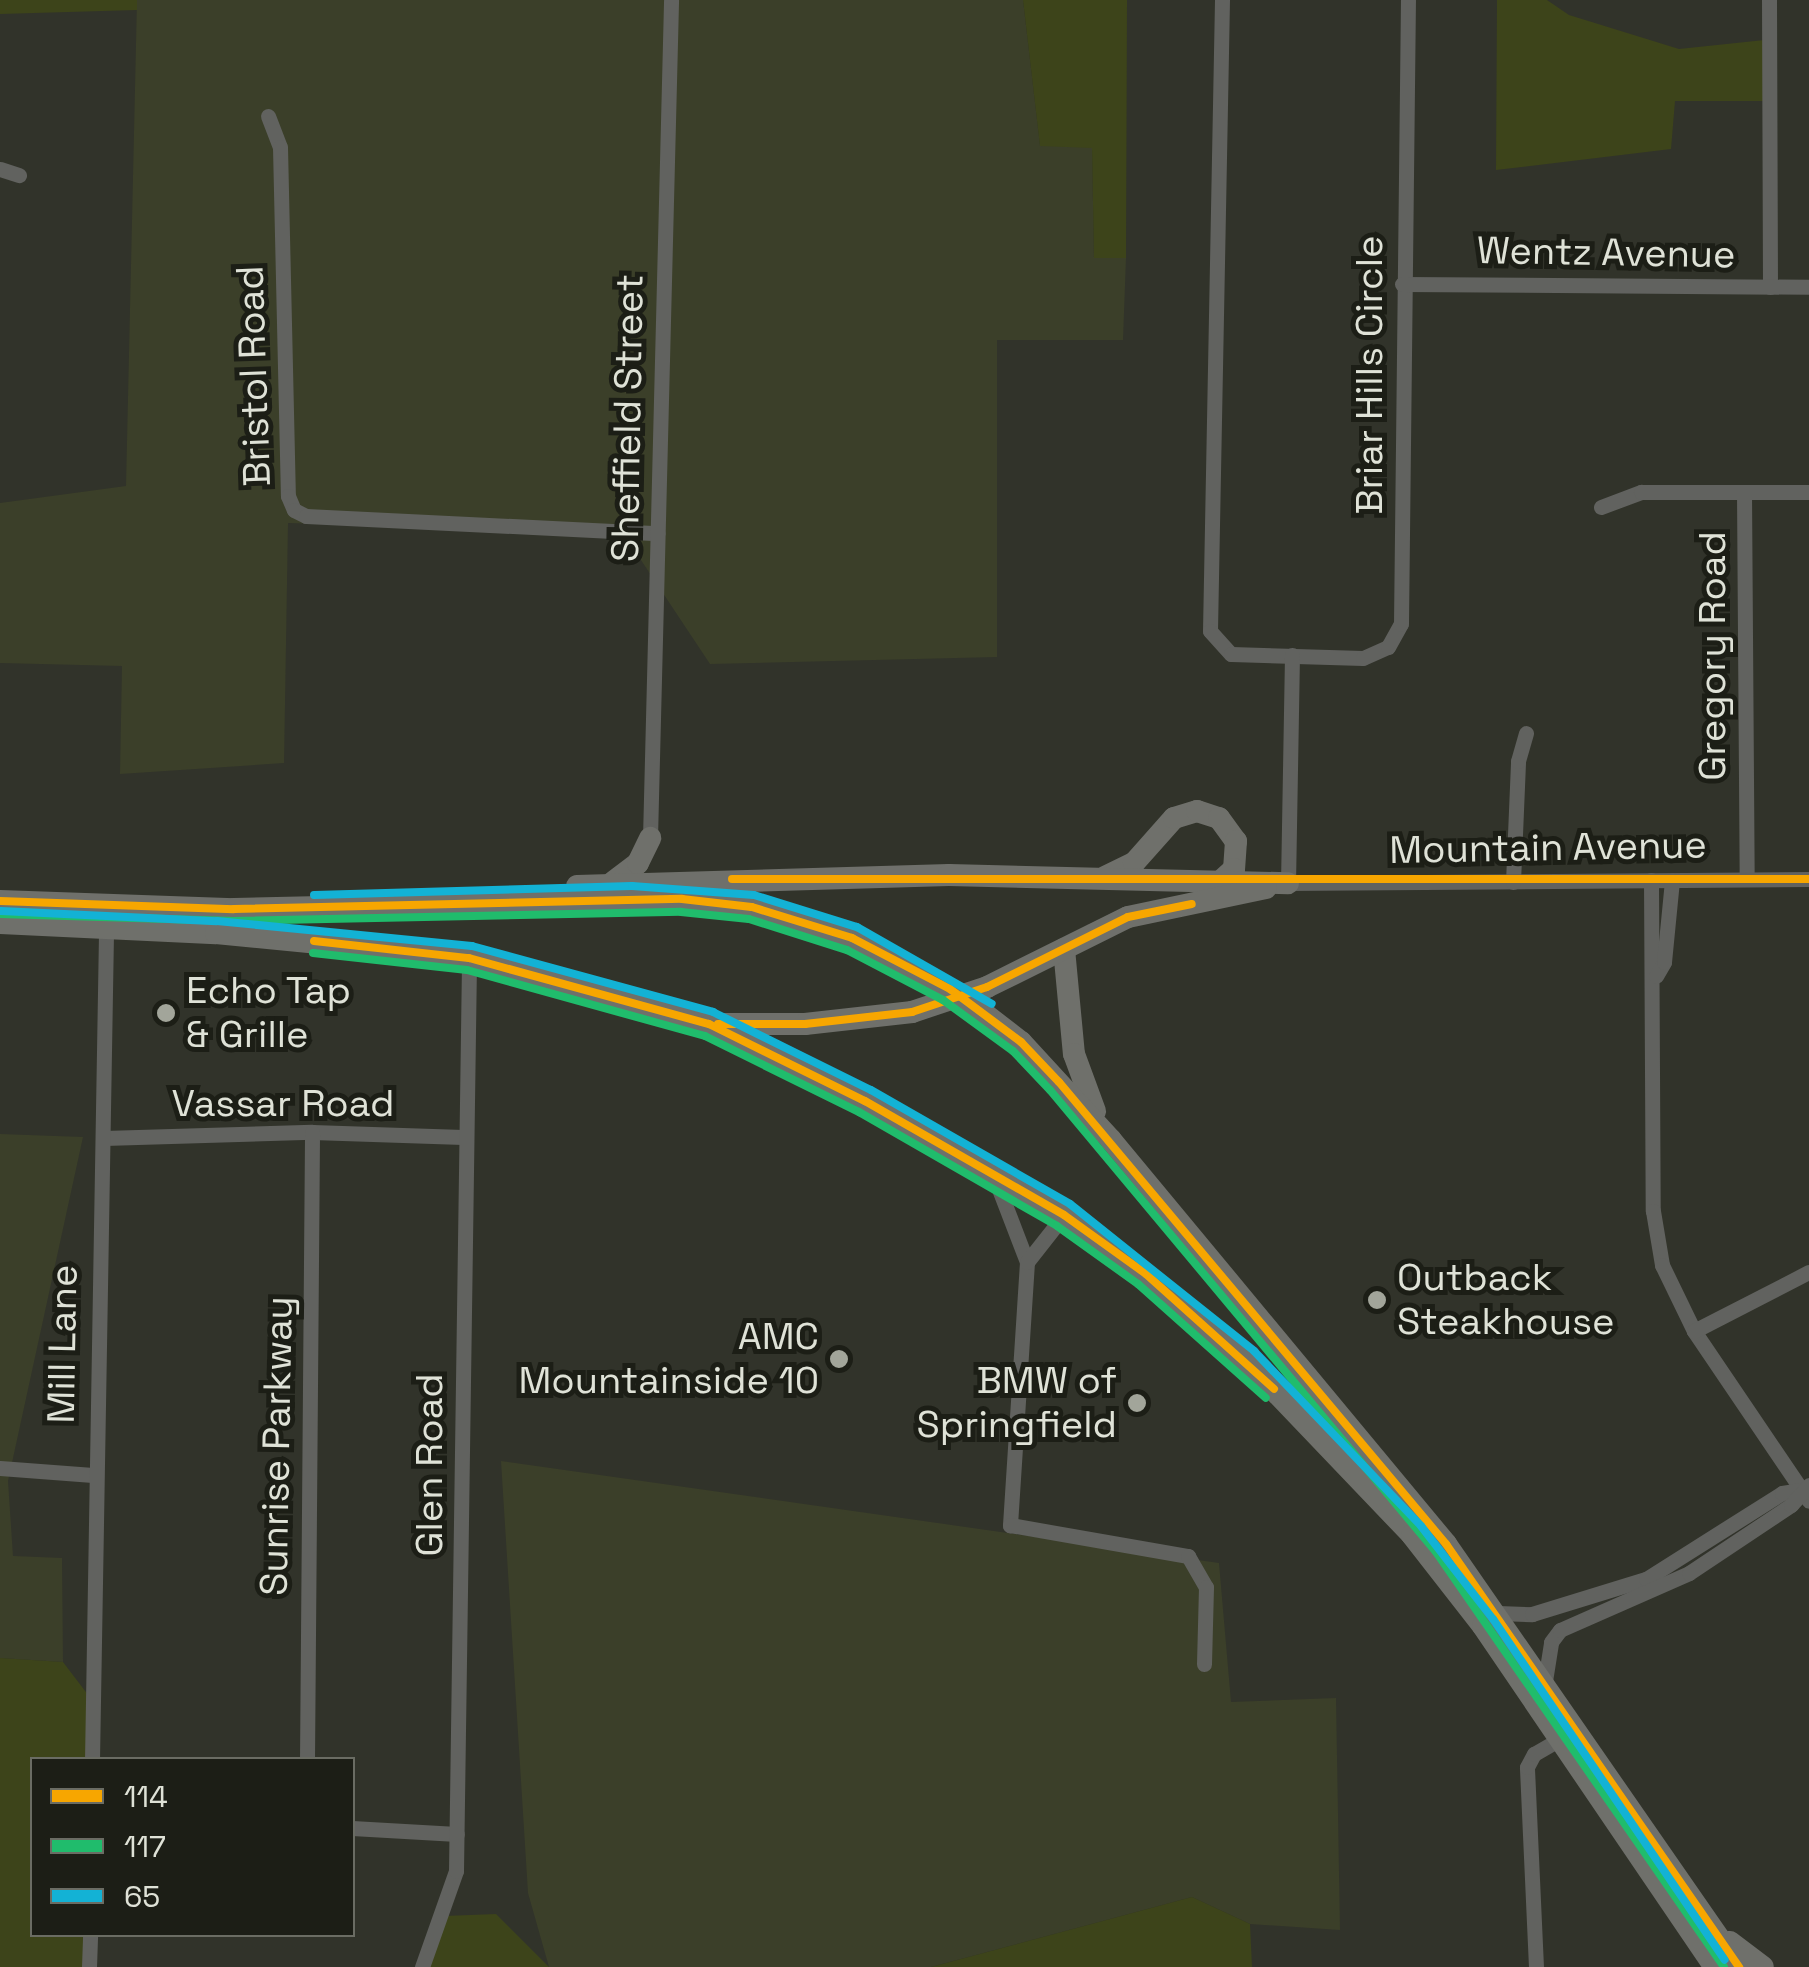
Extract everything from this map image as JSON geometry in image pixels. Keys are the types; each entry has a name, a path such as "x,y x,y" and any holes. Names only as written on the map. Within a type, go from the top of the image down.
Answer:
{"highway":[{"path":"708,1024 805,1024 912,1012 987,987 1128,917 1227,878 1237,860 1236,841 1219,818 1197,811 1174,818 1120,873 1092,881"},
{"path":"650,838 665,866 686,879"},
{"path":"612,882 638,863 650,838"},
{"path":"444,900 612,882 686,879 949,875 1092,881 1227,878 1288,883"},
{"path":"1128,917 1288,883"},
{"path":"0,901 234,909 444,900 682,899 752,908 852,938 950,990 1021,1042 1111,1140 1498,1614 1739,1967"},
{"path":"0,923 376,945 469,958 708,1024 992,1172 1064,1215 1245,1360 1370,1488 1452,1584 1716,1967"},
{"path":"1064,949 1074,1054 1111,1140"},
{"path":"1715,1930 1763,1967"}],"street":[{"name":"Sheffield Street","path":"650,838 671,0"},
{"name":"Briar Hills Circle","path":"1222,0 1208,620 1214,641 1230,654 1292,655 1376,655 1401,624 1408,0"},
{"path":"1768,0 1770,287"},
{"name":"Bristol Road","path":"268,116 280,151 288,496 294,510 658,533"},
{"path":"0,169 19,175"},
{"name":"Wentz Avenue","path":"1402,284 1809,286"},
{"path":"1601,508 1641,492 1809,492"},
{"name":"Gregory Road","path":"1744,492 1747,878"},
{"path":"1288,883 1292,655"},
{"path":"1513,882 1518,761 1526,733"},
{"name":"Mountain Avenue","path":"1288,883 1809,879"},
{"path":"1651,880 1656,976 1654,1211 1662,1265 1694,1331 1806,1492"},
{"path":"1656,976 1664,962 1672,880"},
{"name":"Mill Lane","path":"92,1757 93,1475 106,929"},
{"name":"Glen Road","path":"422,1967 456,1871 463,1137 469,958"},
{"name":"Vassar Road","path":"104,1138 312,1132 463,1137"},
{"name":"Sunrise Parkway","path":"307,1757 312,1132"},
{"path":"992,1172 1028,1262 1010,1525 1188,1556 1206,1586 1204,1664"},
{"path":"1028,1262 1064,1215"},
{"path":"1694,1331 1809,1272"},
{"path":"0,1468 93,1475"},
{"path":"1498,1614 1532,1614 1646,1579 1782,1493 1806,1492"},
{"path":"1545,1681 1551,1642 1560,1630 1690,1574 1806,1492"},
{"path":"1536,1967 1527,1767 1534,1754 1560,1740"},
{"path":"355,1828 457,1834"},
{"path":"89,1967 90,1937"}],"shaded area":[{"path":"137,0 1023,0 1040,145 1092,147 1094,258 1126,258 1123,340 997,340 997,657 710,664 623,533 288,523 284,763 120,774 122,666 0,663 0,503 126,486"},
{"path":"0,1134 83,1137 8,1481 13,1556 62,1558 63,1662 0,1658"},
{"path":"501,1461 1219,1563 1231,1702 1336,1698 1340,1930 1250,1924 1192,1897 931,1967 549,1967 528,1893"}],"green space":[{"path":"0,0 137,0 137,10 0,14"},
{"path":"1023,0 1127,0 1126,258 1094,258 1092,148 1040,146"},
{"path":"1497,0 1547,0 1569,15 1679,49 1774,39 1774,101 1675,101 1671,149 1496,170"},
{"path":"0,1658 63,1662 92,1700 92,1757 30,1757 30,1937 90,1937 89,1967 0,1967"},
{"path":"1192,1897 1250,1924 1252,1967 931,1967"},
{"path":"496,1914 549,1967 422,1967 444,1916"}],"transit line":[{"name":"114","path":"732,879 1809,879"},
{"name":"65","path":"314,895 632,886 754,895 857,927 992,1004"},
{"name":"114","path":"0,901 234,909 682,899 752,907 852,938 950,989 1021,1042 1059,1082 1446,1544 1739,1967"},
{"name":"114","path":"718,1024 805,1024 912,1012 987,987 1128,917 1192,904"},
{"name":"65","path":"1,911 217,921 472,946 713,1012 871,1090 1070,1204 1254,1351 1421,1526 1493,1619 1725,1960"},
{"name":"117","path":"0,914 234,921 681,912 749,919 847,950 943,1000 1013,1051 1050,1090 1436,1552 1724,1967"},
{"name":"114","path":"314,941 469,958 709,1024 865,1101 1064,1215 1146,1274 1274,1389"},
{"name":"117","path":"313,953 467,970 705,1036 859,1112 1057,1226 1138,1284 1266,1398"}],"place":[{"name":"Echo Tap & Grille","path":"166,1013"},
{"name":"Outback Steakhouse","path":"1377,1300"},
{"name":"AMC Mountainside 10","path":"839,1359"},
{"name":"BMW of Springfield","path":"1137,1403"}]}
